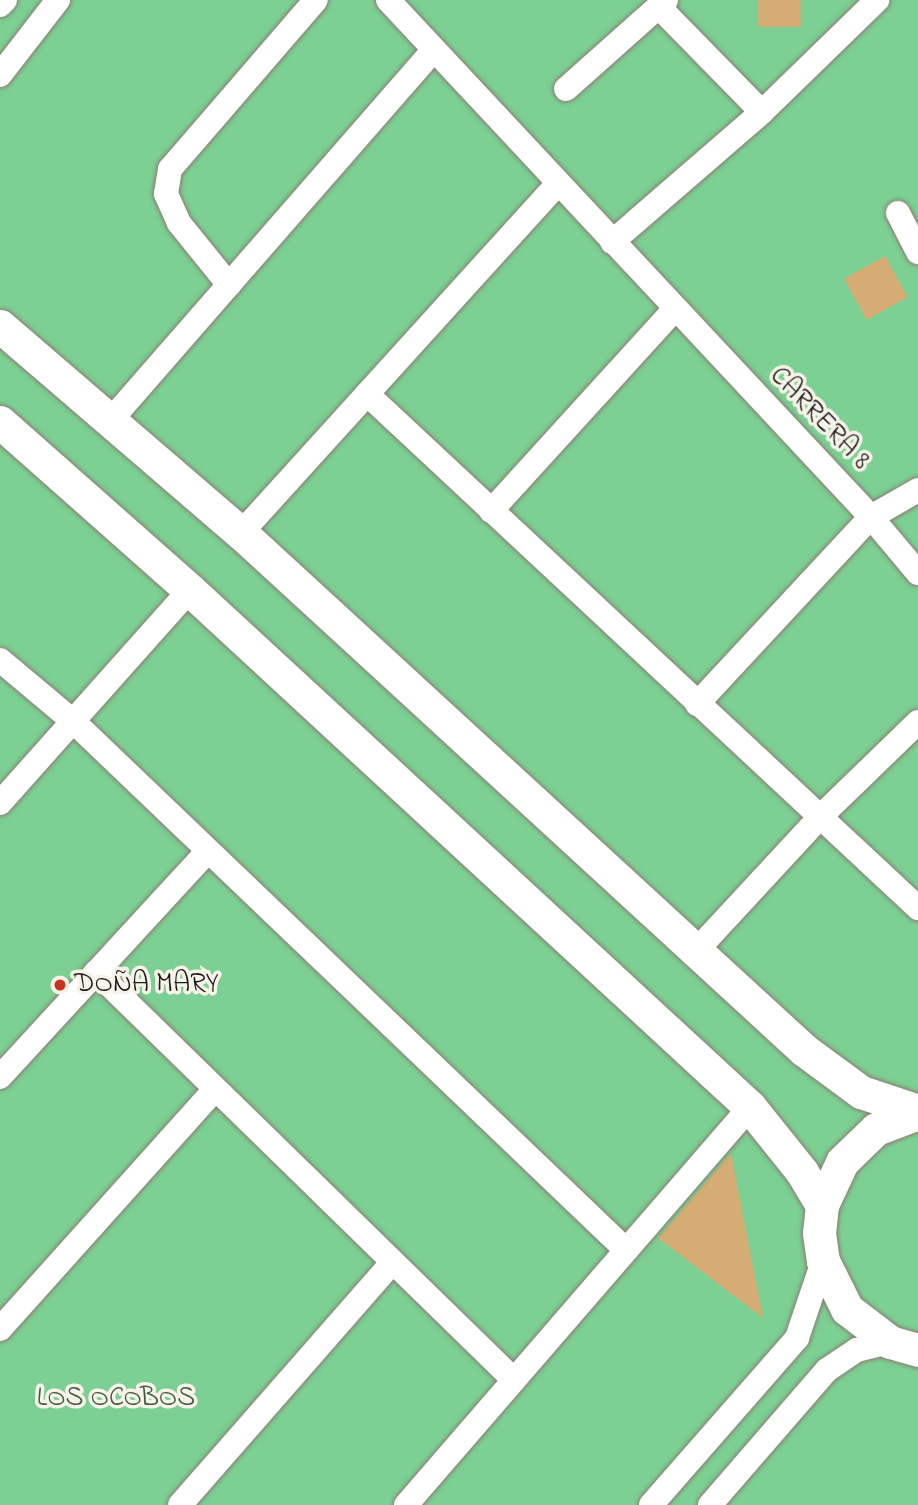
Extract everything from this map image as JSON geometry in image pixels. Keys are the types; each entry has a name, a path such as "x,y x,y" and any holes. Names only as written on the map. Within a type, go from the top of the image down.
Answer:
{"main road":[{"path":"0,326 241,533 804,1050 861,1091 918,1112"},
{"path":"0,422 190,590 750,1107 803,1172 822,1205"},
{"path":"904,1346 847,1309 823,1261 822,1205 842,1161 876,1129 918,1112"}],"street":[{"path":"0,5 5,0"},
{"path":"0,75 58,0"},
{"path":"229,285 179,223 166,194 170,169 316,0"},
{"name":"CARRERA 8","path":"388,0 674,310 871,517 918,573"},
{"path":"612,242 762,112 877,0"},
{"path":"566,89 662,3 762,112"},
{"path":"110,421 435,49"},
{"path":"241,533 558,184"},
{"path":"898,213 918,252"},
{"path":"491,511 674,310"},
{"path":"367,394 918,908"},
{"path":"697,704 871,517 918,490"},
{"path":"0,803 190,590"},
{"path":"0,660 74,722 626,1250"},
{"path":"696,951 819,818 918,722"},
{"path":"0,1077 208,851"},
{"path":"96,972 391,1264 514,1380"},
{"path":"0,1329 215,1089"},
{"path":"406,1505 750,1107"},
{"path":"651,1505 797,1338 823,1261"},
{"path":"180,1505 391,1264"},
{"path":"710,1505 827,1370 857,1350 904,1346"}],"green space":[{"name":"LOS OCOBOS","path":"0,0 918,0 918,1505 0,1505"}],"building":[{"path":"758,0 801,0 801,27 758,27"},
{"path":"885,256 908,297 867,320 844,279"},
{"path":"731,1153 763,1318 658,1238"}],"place":[{"name":"DOÑA MARY","path":"60,985"}]}
